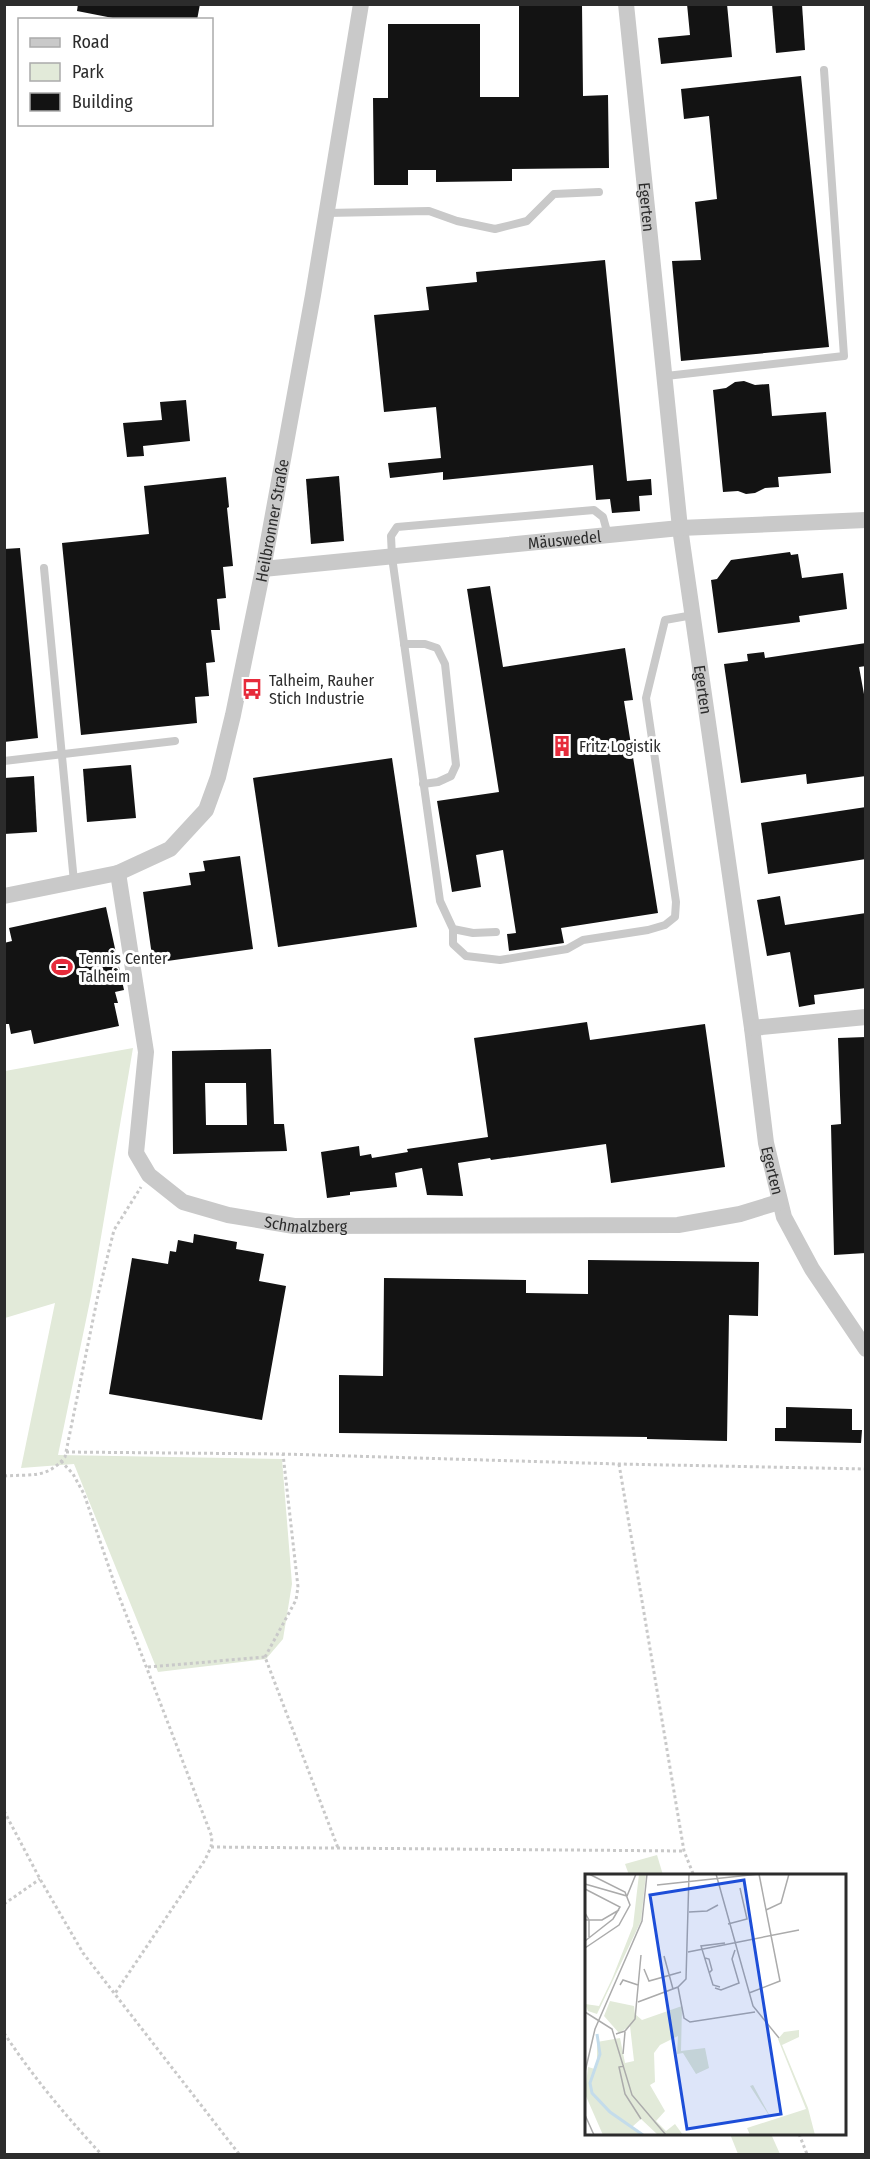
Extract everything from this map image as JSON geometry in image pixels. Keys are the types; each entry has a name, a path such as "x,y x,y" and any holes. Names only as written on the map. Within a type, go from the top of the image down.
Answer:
{"street":[{"name":"Heilbronner Straße","path":"4,896 118,873 170,849 206,810 218,777 233,716 263,569 361,4"},
{"name":"Egerten","path":"626,4 680,528 752,1028 766,1143 784,1217 812,1269 866,1349"},
{"name":"Mäuswedel","path":"263,569 680,528 866,520"},
{"name":"Schmalzberg","path":"118,873 146,1052 136,1153 149,1175 183,1202 228,1215 294,1227 678,1225 740,1214 779,1202"},
{"path":"752,1028 866,1017"}],"lane":[{"path":"666,376 844,356 824,70"},
{"path":"326,213 429,211 457,221 495,229 527,221 554,195 599,192"},
{"path":"609,536 603,517 594,510 398,527 391,536 392,557 440,901 453,929 453,944 466,956 500,960 567,949 583,940 648,930 665,925 675,917 676,903 646,698 666,620 693,615"},
{"path":"44,568 74,882"},
{"path":"404,644 425,644 437,648 445,664 456,765 451,776 438,782 423,784"},
{"path":"4,761 175,741"},
{"path":"453,929 473,933 496,932"}],"path":[{"path":"4,1476 46,1473 61,1461 66,1452 98,1295 114,1230 149,1175"},
{"path":"66,1452 283,1454 619,1464 866,1468"},
{"path":"265,1657 297,1600 298,1587 283,1454"},
{"path":"61,1461 73,1474 84,1494 117,1591 211,1829 211,1847 205,1860 114,1995"},
{"path":"619,1464 684,1851 694,1874"},
{"path":"147,1667 265,1657"},
{"path":"265,1657 338,1848"},
{"path":"4,1811 83,1953 238,2154"},
{"path":"211,1847 684,1851"},
{"path":"4,1904 40,1879"},
{"path":"4,2033 58,2106 101,2154"},
{"path":"800,2135 807,2154"}],"green space":[{"path":"133,1048 91,1296 58,1455 282,1459 292,1584 283,1639 266,1659 158,1672 74,1464 21,1468 55,1303 5,1318 5,1071"},
{"path":"657,1855 663,1874 629,1874 625,1864"},
{"path":"730,2135 771,2135 780,2154 738,2154"}],"building":[{"path":"78,4 200,4 197,18 113,18 77,11"},
{"path":"519,4 582,4 583,96 608,95 609,168 512,169 512,181 436,182 436,170 408,170 408,185 374,185 373,98 388,98 388,24 480,24 480,97 519,97"},
{"path":"687,4 727,4 732,57 661,64 658,38 690,35"},
{"path":"772,4 802,4 805,50 776,53"},
{"path":"801,76 829,347 681,361 672,261 701,260 695,202 717,199 709,116 684,119 681,89"},
{"path":"605,260 627,481 651,479 652,495 639,496 640,511 612,513 610,499 596,500 593,465 443,480 443,472 390,478 388,463 441,458 436,407 384,412 374,315 429,310 426,287 477,282 476,272"},
{"path":"744,381 755,385 769,384 772,416 826,412 831,473 778,477 779,487 765,488 755,493 723,492 713,390"},
{"path":"186,400 190,441 143,446 144,456 127,457 123,423 162,420 160,402"},
{"path":"339,476 344,541 311,544 306,479"},
{"path":"226,477 233,566 223,567 226,598 217,599 220,630 211,630 215,662 206,663 209,696 195,697 197,723 81,735 62,543 149,534 144,486"},
{"path":"20,548 38,738 4,742 4,549"},
{"path":"790,552 791,555 798,554 802,578 843,573 847,609 799,616 800,622 718,633 711,580 717,579 731,560"},
{"name":"Fritz Logistik","path":"490,586 503,667 625,648 633,700 624,701 658,913 561,928 564,943 509,951 507,934 516,933 503,850 476,855 481,887 452,892 437,801 499,792 467,589"},
{"path":"866,643 866,666 859,667 866,705 866,776 807,784 806,774 741,783 724,664 748,661 747,654 764,652 765,658"},
{"path":"392,758 417,927 278,947 253,778"},
{"path":"131,765 136,818 87,822 83,769"},
{"path":"34,776 37,832 4,834 4,778"},
{"path":"866,807 866,859 768,874 761,823"},
{"path":"240,856 253,949 153,963 143,892 191,885 189,873 205,871 203,861"},
{"path":"780,896 785,925 866,913 866,988 814,995 815,1004 799,1007 790,952 767,956 757,900"},
{"name":"Tennis Center Talheim","path":"106,907 124,990 115,992 118,1003 114,1003 119,1026 34,1044 31,1030 11,1034 9,1024 4,1024 4,943 12,941 9,928"},
{"path":"587,1022 590,1040 705,1024 725,1167 611,1183 606,1144 458,1163 463,1196 427,1195 422,1168 395,1173 397,1187 350,1192 350,1195 327,1198 321,1152 359,1146 360,1156 371,1154 372,1158 408,1152 407,1149 488,1137 474,1038"},
{"path":"866,1037 866,1253 834,1255 831,1125 841,1124 838,1038"},
{"path":"271,1049 274,1124 284,1124 287,1151 173,1154 172,1051","holes":["205,1083 246,1083 247,1125 206,1125"]},
{"path":"194,1234 237,1242 236,1249 264,1254 259,1281 286,1286 262,1420 109,1394 132,1258 168,1264 170,1251 176,1252 178,1240 193,1243"},
{"path":"588,1260 759,1262 758,1316 729,1315 727,1441 647,1439 647,1437 339,1433 339,1375 383,1376 384,1278 526,1280 526,1293 588,1294"},
{"path":"786,1407 852,1409 852,1430 862,1430 861,1443 775,1441 775,1428 786,1428"}],"place":[{"name":"Talheim, Rauher Stich Industrie","path":"252,689"},
{"name":"Fritz Logistik","path":"562,746"},
{"name":"Tennis Center Talheim","path":"62,967"}]}
